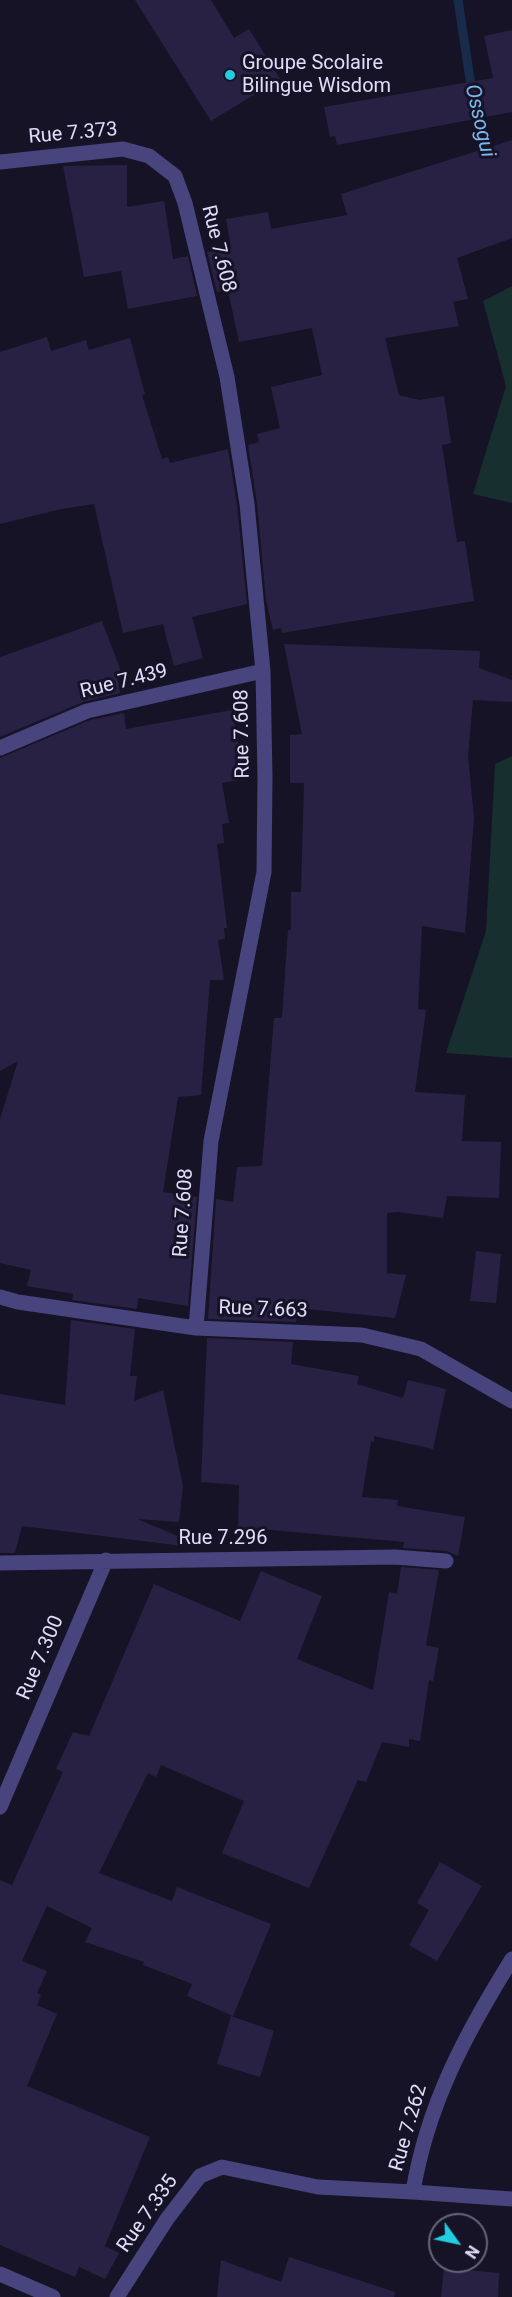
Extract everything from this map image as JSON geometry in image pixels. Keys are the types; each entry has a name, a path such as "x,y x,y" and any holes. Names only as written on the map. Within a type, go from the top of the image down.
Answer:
{"street":[{"name":"Rue 7.373","path":"0,162 123,149 149,156"},
{"name":"Rue 7.608","path":"149,156 175,176 185,203 227,377 247,504 263,670 264,872 211,1141 196,1328"},
{"name":"Rue 7.439","path":"0,748 87,711 263,670"},
{"name":"Rue 7.663","path":"0,1297 18,1302 196,1328 362,1335 421,1349 512,1401"},
{"name":"Rue 7.296","path":"0,1563 395,1557 446,1561"},
{"name":"Rue 7.300","path":"0,1807 106,1560"},
{"name":"Rue 7.262","path":"512,1959 475,2018 435,2103 413,2192 512,2199"},
{"name":"Rue 7.335","path":"117,2297 167,2219 200,2176 222,2167 318,2187 413,2192"},
{"path":"0,2274 53,2297"}],"green space":[{"path":"512,286 512,503 473,494 506,386 483,301"},
{"path":"512,756 512,1058 446,1053 486,931 495,764"}],"building":[{"path":"135,0 211,0 234,38 249,29 280,79 211,121"},
{"path":"512,30 512,112 337,145 335,136 330,137 324,107 493,78 484,36"},
{"path":"512,140 512,238 457,258 468,299 453,302 459,326 385,338 399,395 419,400 444,396 451,443 442,445 457,542 465,541 474,601 282,633 281,628 273,630 266,600 257,503 248,445 259,442 257,434 280,428 271,387 322,375 312,328 239,342 228,290 217,292 207,252 231,248 226,219 268,212 271,229 347,215 341,194"},
{"path":"127,165 127,207 164,201 173,259 188,256 197,296 128,309 121,271 84,277 63,166"},
{"path":"47,337 51,351 86,340 89,350 130,338 145,394 142,395 162,459 168,457 170,463 228,449 237,505 247,604 192,617 203,658 174,666 163,624 123,633 94,504 61,509 0,524 0,352"},
{"path":"102,621 122,674 117,676 120,693 83,702 0,737 0,657"},
{"path":"284,644 480,651 479,668 512,680 512,702 473,700 468,756 474,818 465,933 422,926 418,1009 426,1010 415,1092 465,1095 462,1141 501,1142 499,1198 447,1196 443,1218 398,1212 387,1213 387,1273 406,1275 395,1318 298,1308 296,1322 208,1319 216,1199 233,1202 237,1167 262,1166 274,1018 282,1018 288,930 291,930 291,892 301,892 304,783 290,783 290,735 302,734"},
{"path":"232,710 245,779 222,783 229,823 222,824 224,843 217,844 227,928 224,928 225,939 218,940 224,980 210,980 201,1095 178,1097 163,1192 197,1197 188,1306 138,1298 137,1309 72,1300 73,1294 27,1286 31,1270 0,1263 0,1119 18,1061 0,1071 0,758 90,720 124,713 126,729"},
{"path":"476,1251 501,1254 496,1303 470,1301"},
{"path":"71,1320 135,1329 130,1376 137,1376 134,1401 163,1390 183,1486 179,1522 137,1519 185,1539 183,1546 22,1526 15,1553 0,1553 0,1394 65,1405"},
{"path":"207,1338 293,1342 291,1364 359,1376 357,1384 403,1398 408,1380 446,1389 433,1449 374,1436 374,1442 371,1441 362,1497 398,1500 397,1506 465,1517 458,1556 447,1551 403,1548 404,1542 238,1527 239,1485 201,1482"},
{"path":"401,1567 439,1570 426,1645 439,1648 433,1681 429,1680 420,1741 409,1739 409,1747 382,1742 366,1782 358,1780 309,1888 222,1853 244,1801 161,1765 156,1777 148,1773 99,1873 172,1901 177,1887 271,1924 233,2016 187,1996 192,1984 143,1965 144,1962 85,1942 92,1928 47,1906 22,1961 47,1971 37,1993 41,1995 37,2005 57,2014 27,2086 150,2137 105,2246 119,2253 105,2279 79,2267 75,2277 0,2245 0,1880 12,1885 63,1772 56,1769 73,1732 89,1736 154,1584 240,1621 261,1571 322,1596 297,1659 373,1690 389,1592 397,1594"},
{"path":"440,1862 482,1886 437,1961 409,1945 429,1910 417,1903"},
{"path":"231,2016 274,2031 260,2077 217,2064"},
{"path":"289,2257 395,2292 394,2297 217,2297 221,2260 281,2282"},
{"path":"443,2273 499,2273 498,2297 441,2297"}],"waterway":[{"name":"Ossogui","path":"458,0 472,92"},
{"name":"Ossogui","path":"476,109 488,160"}],"place":[{"name":"Groupe Scolaire Bilingue Wisdom","path":"230,75"}]}
